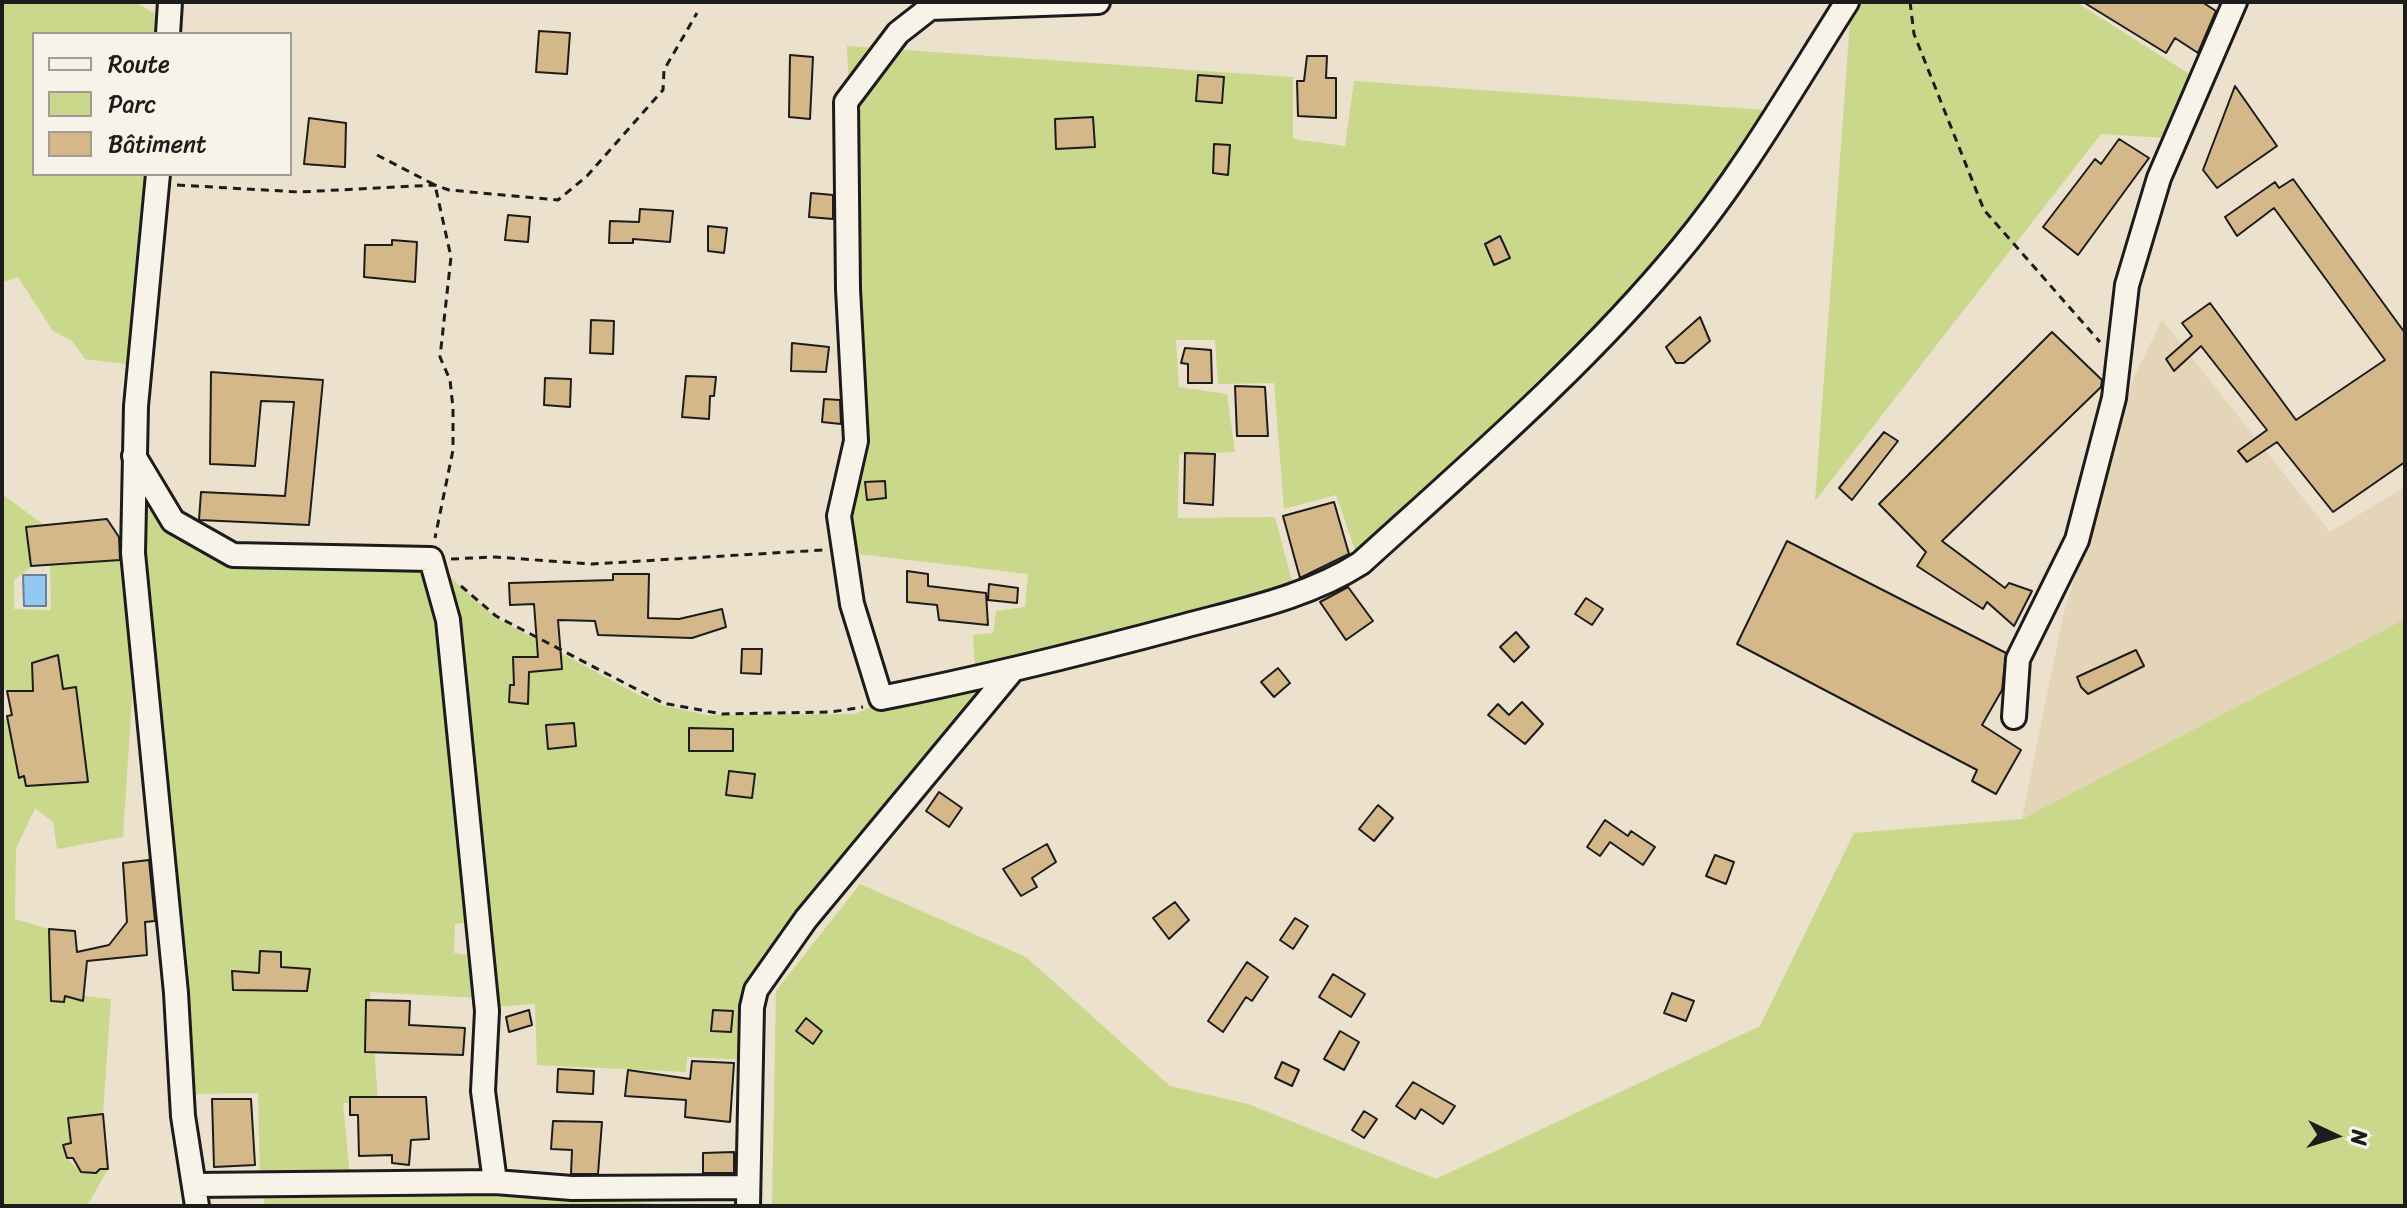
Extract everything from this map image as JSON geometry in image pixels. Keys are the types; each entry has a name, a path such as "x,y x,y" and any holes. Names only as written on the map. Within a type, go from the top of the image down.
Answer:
{"street":[{"path":"168,32 170,2"},
{"path":"1098,2 930,8 898,33 846,102 848,289 856,441 839,516 852,604 881,698 1011,672 1271,602 1338,578 1361,563 1513,424 1649,286 1718,198 1847,2"},
{"path":"2014,717 2018,659 2077,540 2114,398 2127,285 2159,178 2235,2"},
{"path":"158,179 134,455 133,553 176,993 183,1116 196,1196 495,1182 578,1197 748,1196 752,1007 756,990 806,919 1011,672"},
{"path":"134,455 173,521 233,555 431,559 448,620 487,1011 483,1091 495,1182"}],"path":[{"path":"1910,2 1914,34 1984,210 2118,363"},
{"path":"377,155 449,190 558,200 587,176 663,90 664,70 697,13"},
{"path":"158,179 299,192 435,185"},
{"path":"431,559 453,450 450,380 440,357 451,257 435,185"},
{"path":"431,559 495,557 592,564 842,549"},
{"path":"431,559 496,616 663,703 722,714 831,712 855,710 881,698"}],"shaded area":[{"path":"2162,320 2330,532 2405,487 2405,619 2022,819 2063,616 2134,377"}],"green space":[{"path":"2,2 138,4 163,18 161,32 32,32 32,176 151,176 133,365 85,359 72,341 53,331 18,277 2,282"},
{"path":"1855,2 2076,2 2191,75 2166,138 2101,134 1815,501 1851,8"},
{"path":"847,46 1293,77 1293,139 1345,146 1354,81 1765,110 1686,226 1601,326 1533,394 1357,556 1336,495 1284,509 1274,383 1218,384 1215,340 1176,340 1179,387 1227,394 1235,452 1179,454 1178,518 1275,517 1293,585 975,672 973,635 993,633 996,611 1025,607 1028,574 850,553 863,400"},
{"path":"148,493 227,560 429,564 439,622 470,922 455,924 454,953 476,956 478,998 370,992 378,1101 343,1103 350,1176 260,1176 258,1093 189,1094 142,573"},
{"path":"2,494 44,525 26,528 31,567 14,580 14,609 51,610 50,565 128,560 136,638 123,837 57,849 53,822 35,808 16,849 15,919 49,929 51,992 111,999 103,1114 68,1118 71,1143 63,1145 67,1158 81,1172 108,1169 87,1206 2,1206 2,721 12,715 19,778 88,782 76,688 63,689 58,655 32,663 33,691 2,690"},
{"path":"432,561 496,618 639,695 662,705 707,715 855,714 882,701 1009,674 751,988 747,1060 687,1057 686,1072 537,1065 535,1004 492,1007"},
{"path":"2405,619 2405,1206 772,1206 776,991 860,884 1026,957 1170,1086 1248,1104 1436,1179 1760,1026 1854,833 2022,819"},
{"path":"494,1190 680,1206 264,1206 265,1193"}],"water":[{"path":"23,575 46,575 46,606 24,606"}],"building":[{"path":"2083,2 2202,2 2216,11 2198,53 2175,38 2166,53"},
{"path":"539,31 570,33 567,74 536,72"},
{"path":"790,55 813,57 810,119 789,117"},
{"path":"1307,56 1327,56 1326,78 1336,78 1336,118 1298,116 1297,81 1304,81"},
{"path":"1198,75 1224,77 1222,103 1196,101"},
{"path":"2235,86 2277,146 2217,188 2203,170"},
{"path":"1093,117 1095,147 1056,149 1055,119"},
{"path":"309,118 346,123 345,167 304,164"},
{"path":"2119,139 2149,158 2078,255 2043,227 2095,159 2101,164"},
{"path":"1214,144 1230,145 1228,175 1213,173"},
{"path":"2293,179 2405,333 2405,462 2333,512 2277,442 2247,462 2238,451 2267,430 2201,346 2174,371 2166,359 2192,336 2182,323 2210,303 2296,420 2385,360 2274,208 2237,236 2225,217 2275,182 2279,188"},
{"path":"811,193 833,195 833,219 809,217"},
{"path":"640,209 673,211 670,242 633,239 633,243 609,243 610,221 639,222"},
{"path":"508,215 530,217 528,242 505,240"},
{"path":"708,226 727,228 724,253 708,251"},
{"path":"1500,236 1510,258 1494,265 1485,244"},
{"path":"392,240 417,242 415,282 364,277 365,245 392,245"},
{"path":"1700,317 1710,341 1684,363 1676,363 1666,347"},
{"path":"591,320 614,321 613,354 590,353"},
{"path":"2052,332 2102,380 2101,387 1942,541 2005,588 2009,583 2032,591 2014,626 1987,602 1983,609 1917,566 1926,552 1879,504"},
{"path":"792,343 829,347 826,372 791,371"},
{"path":"1185,348 1211,350 1212,383 1188,383 1188,364 1181,363"},
{"path":"211,372 323,380 309,525 199,520 201,492 285,496 294,402 261,401 255,466 210,464"},
{"path":"686,376 716,377 714,396 710,396 709,419 682,417"},
{"path":"545,378 571,379 570,407 544,405"},
{"path":"1235,386 1265,387 1268,436 1237,436"},
{"path":"824,399 840,400 841,424 822,422"},
{"path":"1884,432 1898,441 1852,500 1839,488"},
{"path":"1185,453 1215,454 1213,505 1184,503"},
{"path":"885,481 886,498 867,500 865,482"},
{"path":"1334,502 1349,554 1300,578 1283,516"},
{"path":"107,519 119,537 120,560 31,566 26,527"},
{"path":"1787,541 2006,653 2002,690 1982,725 2021,750 1996,794 1972,781 1977,770 1737,644"},
{"path":"907,571 928,574 928,586 986,593 988,625 939,620 937,605 907,602"},
{"path":"613,574 649,574 648,618 679,619 722,609 726,627 692,638 598,635 595,621 558,620 562,669 529,672 528,704 509,702 510,685 514,685 513,657 538,657 534,604 510,605 509,583 613,580"},
{"path":"989,584 1018,588 1017,603 988,600"},
{"path":"1348,587 1373,621 1346,640 1320,602"},
{"path":"1586,598 1603,609 1592,625 1575,614"},
{"path":"1516,632 1529,647 1514,662 1500,647"},
{"path":"742,649 762,649 761,674 741,673"},
{"path":"2136,650 2144,666 2088,694 2081,687 2077,677"},
{"path":"58,655 63,689 76,687 88,782 26,786 24,776 19,778 7,716 12,715 7,691 33,691 32,663"},
{"path":"1278,668 1290,683 1274,697 1261,682"},
{"path":"1522,702 1543,724 1525,744 1488,715 1498,704 1509,715"},
{"path":"574,723 576,746 548,749 546,725"},
{"path":"689,728 733,729 733,751 689,751"},
{"path":"729,771 755,774 752,798 726,795"},
{"path":"939,792 962,808 949,827 926,811"},
{"path":"1378,805 1393,818 1374,841 1359,829"},
{"path":"1605,820 1628,836 1631,831 1655,847 1643,865 1610,842 1600,856 1587,847"},
{"path":"1047,844 1056,862 1032,878 1037,887 1021,896 1003,869"},
{"path":"1715,855 1734,862 1726,884 1706,876"},
{"path":"149,860 155,921 145,922 147,955 87,961 83,1001 65,996 64,1002 51,1001 49,929 75,931 77,952 109,945 127,922 123,863"},
{"path":"1175,902 1189,920 1169,939 1153,918"},
{"path":"1295,918 1308,926 1293,949 1280,940"},
{"path":"260,951 281,952 281,967 310,969 307,991 233,990 232,971 259,973"},
{"path":"1247,962 1268,977 1252,1001 1246,997 1223,1032 1208,1021"},
{"path":"1333,974 1365,994 1351,1017 1319,997"},
{"path":"1672,993 1694,1001 1686,1021 1664,1013"},
{"path":"366,1000 410,1001 409,1025 465,1028 463,1055 365,1052"},
{"path":"529,1010 532,1025 509,1032 506,1017"},
{"path":"713,1010 733,1011 731,1032 711,1031"},
{"path":"806,1018 822,1031 813,1044 796,1031"},
{"path":"1340,1031 1359,1042 1344,1070 1324,1059"},
{"path":"692,1061 734,1063 730,1122 685,1117 686,1100 625,1096 628,1070 690,1079"},
{"path":"1282,1062 1299,1070 1292,1086 1275,1078"},
{"path":"558,1069 594,1071 593,1094 557,1092"},
{"path":"1413,1082 1455,1106 1443,1124 1421,1109 1415,1119 1396,1106"},
{"path":"350,1097 426,1097 429,1139 411,1140 409,1165 392,1163 392,1155 359,1156 358,1115 350,1115"},
{"path":"212,1099 251,1099 255,1165 214,1167"},
{"path":"1364,1111 1377,1119 1364,1138 1352,1130"},
{"path":"103,1114 108,1169 100,1169 96,1173 81,1172 73,1158 67,1158 63,1145 71,1143 68,1118"},
{"path":"553,1121 602,1122 598,1174 571,1174 572,1150 551,1149"},
{"path":"734,1152 734,1173 703,1173 703,1153"}]}
